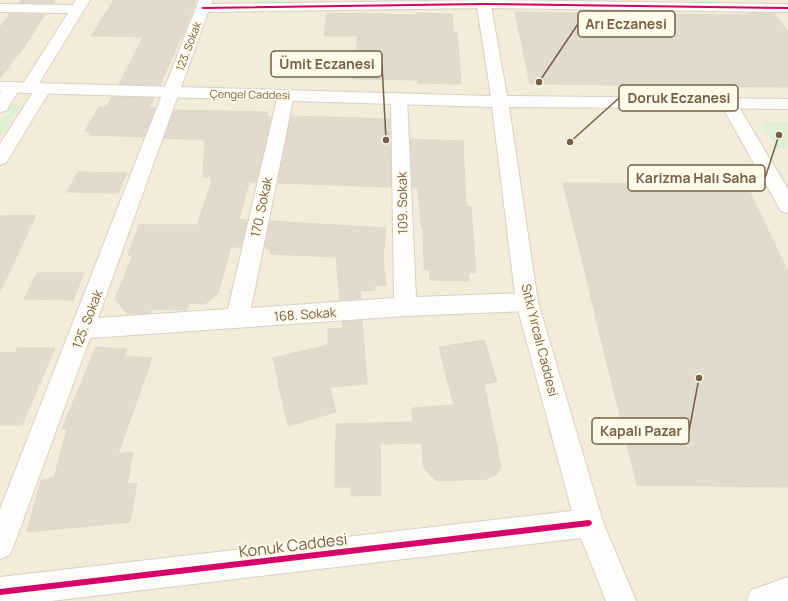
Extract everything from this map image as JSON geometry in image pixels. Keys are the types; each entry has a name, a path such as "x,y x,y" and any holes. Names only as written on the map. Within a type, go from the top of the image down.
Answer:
{"street":[{"path":"204,4 483,2 788,8"},
{"name":"Sıtkı Yırcalı Caddesi","path":"483,2 500,101 527,302 590,523 622,601"},
{"name":"123. Sokak","path":"171,92 204,4"},
{"path":"0,8 80,5"},
{"path":"0,107 21,88 80,5"},
{"path":"0,159 21,88"},
{"name":"Çengel Caddesi","path":"21,88 500,101 788,104"},
{"name":"125. Sokak","path":"0,545 83,329 171,92"},
{"name":"170. Sokak","path":"236,319 286,95"},
{"name":"109. Sokak","path":"399,98 404,308"},
{"path":"728,103 788,206"},
{"name":"168. Sokak","path":"83,329 404,308 527,302"},
{"name":"Konuk Caddesi","path":"0,592 590,523"},
{"path":"762,601 788,592"}],"shaded area":[{"path":"0,0 788,0 788,601 0,601"}],"green space":[{"path":"13,103 22,103 0,136 0,122"},
{"path":"761,122 788,122 788,148 777,148"}],"building":[{"path":"21,0 55,0 53,3 19,3"},
{"path":"114,0 196,0 184,34 182,35 160,85 119,84 143,37 91,36"},
{"path":"578,11 651,14 750,15 748,13 774,13 788,32 788,87 530,84 515,12 578,13"},
{"path":"327,13 417,15 417,13 452,14 453,32 457,32 461,84 418,83 418,80 353,79 358,36 324,36"},
{"path":"10,14 45,14 22,50 0,78 0,27"},
{"path":"112,97 154,98 149,108 155,108 144,137 89,135 91,131 85,131 99,107 107,107"},
{"path":"174,110 268,112 267,116 272,116 256,182 249,182 239,219 247,220 241,247 231,247 218,293 205,304 189,303 186,310 151,309 150,313 127,314 115,299 133,255 128,255 139,225 197,225 212,181 210,181 211,177 203,177 205,140 164,138"},
{"path":"291,116 390,119 389,139 391,187 278,183"},
{"path":"410,139 463,141 466,207 471,207 476,273 468,272 469,281 430,280 429,270 424,269 423,226 421,226 418,188 413,187"},
{"path":"78,172 127,173 118,193 67,192"},
{"path":"563,183 746,184 788,272 788,487 637,485"},
{"path":"36,215 0,292 0,216"},
{"path":"270,221 386,228 383,259 386,285 374,286 375,290 360,291 361,299 340,300 336,257 270,254 271,249 265,248"},
{"path":"37,273 84,273 73,300 24,299"},
{"path":"362,320 367,384 330,387 336,412 288,426 273,358 328,345 328,329 343,328 342,322"},
{"path":"484,340 497,382 484,384 501,467 497,474 486,479 437,481 423,466 422,443 380,444 381,495 351,496 352,487 335,487 336,424 413,422 412,408 454,405 439,347"},
{"path":"96,347 127,349 124,356 152,358 118,454 133,452 127,484 137,483 130,522 27,532 41,480 54,478 67,429 62,429"},
{"path":"17,348 55,348 22,425 0,425 0,352 15,353"}],"cycle path":[{"path":"203,8 483,4 788,8"},
{"path":"0,592 589,523"}],"place":[{"name":"Arı Eczanesi","path":"539,82"},
{"name":"Karizma Halı Saha","path":"779,135"},
{"name":"Ümit Eczanesi","path":"386,140"},
{"name":"Doruk Eczanesi","path":"570,142"},
{"name":"Kapalı Pazar","path":"699,378"}]}
